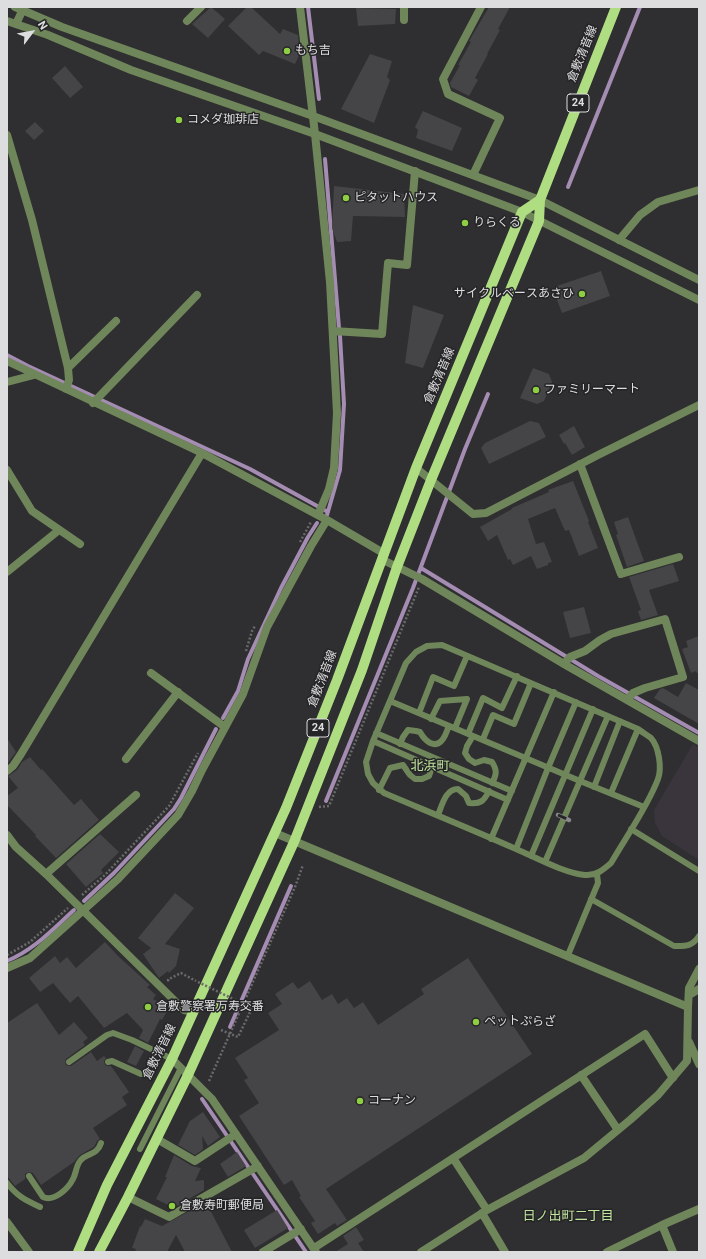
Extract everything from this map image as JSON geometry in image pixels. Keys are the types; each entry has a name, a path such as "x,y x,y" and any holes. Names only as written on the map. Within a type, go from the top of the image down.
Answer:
{"main road":[{"name":"倉敷清音線","path":"100,1252 157,1139 184,1072 294,842 362,670 397,567 431,480 540,221 540,200 616,7"},
{"path":"522,212 540,200"},
{"name":"倉敷清音線","path":"78,1252 107,1185 172,1059 275,834 337,680 416,468 522,212"}],"street":[{"path":"187,21 201,7"},
{"path":"300,7 330,282 336,413 334,468 329,489 318,511"},
{"path":"404,7 404,20"},
{"path":"473,175 500,118 448,94 443,79 481,7"},
{"path":"16,24 20,8 62,27 313,116 540,200 699,280"},
{"path":"7,21 48,35 131,70 315,134 522,212 699,300"},
{"path":"7,135 32,220 68,368 67,385"},
{"path":"333,332 382,334 388,263 407,265 415,171"},
{"path":"619,240 640,215 658,202 699,190"},
{"path":"97,398 197,296"},
{"path":"68,368 116,321"},
{"path":"7,361 34,374 67,385 97,398 318,511 327,520 397,567 630,696 699,741"},
{"path":"7,382 34,374"},
{"path":"416,468 473,514 486,513 699,405"},
{"path":"7,771 13,766 21,754 202,453"},
{"path":"580,464 621,574 679,557"},
{"path":"7,470 32,511 80,544"},
{"path":"7,968 30,958 83,911 118,879 178,815 243,694 268,627 311,546 327,520"},
{"path":"7,572 59,530"},
{"path":"567,660 585,651 611,634 665,619 683,677 645,688 630,696"},
{"path":"151,673 225,727"},
{"path":"126,760 178,692"},
{"path":"46,874 136,795"},
{"path":"275,834 688,1006"},
{"path":"7,835 16,848 46,874 184,1010 194,1012"},
{"path":"421,1252 484,1211 584,1158 658,1095 688,1061 689,988 699,969"},
{"path":"689,995 699,989"},
{"path":"172,1059 212,1099 231,1137 296,1232 315,1250 644,1034 673,1078"},
{"path":"688,1039 699,1064"},
{"path":"582,1075 618,1130"},
{"path":"157,1139 195,1161 231,1137"},
{"path":"453,1158 484,1211 505,1252"},
{"path":"128,1198 169,1217 253,1169"},
{"path":"607,1252 699,1209"},
{"path":"7,1222 29,1252"},
{"path":"662,1225 673,1252"},
{"path":"263,1252 296,1232"}],"lane":[{"path":"442,645 467,656 517,676 638,729 651,739 657,750 660,764 658,778 644,807 611,863 597,874 586,875 574,873 531,856 384,793 373,783 368,774 366,762 376,733 406,663 416,652 427,646 442,645"},
{"path":"419,713 433,677 454,686 467,656"},
{"path":"492,783 496,777 497,769 492,762 484,760 475,763 469,759 465,753 483,698 502,708 517,676"},
{"path":"483,740 493,715 514,724 531,683"},
{"path":"491,839 554,692"},
{"path":"400,744 408,730 416,730 420,732 424,740 428,743 436,744 443,740 467,699 440,701 431,719"},
{"path":"390,701 644,807"},
{"path":"516,849 576,702"},
{"path":"531,856 593,709"},
{"path":"546,862 608,716"},
{"path":"594,787 620,721"},
{"path":"611,793 638,729"},
{"path":"376,733 512,791"},
{"path":"373,741 508,800"},
{"path":"379,790 390,768 403,765 415,779 422,779 429,776 432,767"},
{"path":"438,815 448,793 452,789 458,789 466,796 470,803 477,804 485,799 489,791"},
{"path":"631,829 699,871"},
{"path":"568,955 598,883 597,874"},
{"path":"591,899 674,946 689,946 698,939 699,936"},
{"path":"69,1062 107,1035 113,1033 132,1040 172,1059"},
{"path":"108,1062 118,1062 141,1074"},
{"path":"140,1149 184,1072"},
{"path":"29,1176 43,1197 52,1198 68,1187 73,1180 80,1161 99,1149 101,1144"},
{"path":"7,1183 21,1198 40,1207"}],"path":[{"path":"296,548 318,511"},
{"path":"318,807 329,806 418,578"},
{"path":"244,657 252,631 256,624"},
{"path":"7,955 30,942 105,875 169,806 201,746"},
{"path":"204,1091 295,888 303,865"},
{"path":"171,978 181,973 252,1008 238,1037 221,1030"}],"shaded area":[{"path":"693,744 699,747 699,860 662,836 655,823 654,810"}],"building":[{"path":"211,7 225,19 208,38 192,24"},
{"path":"247,7 251,7 280,34 283,29 298,35 300,53 295,64 263,51 259,55 228,26"},
{"path":"489,7 510,7 498,29 500,30 475,78 478,80 469,96 451,87 450,83 471,42 469,41"},
{"path":"356,8 396,9 395,24 358,26"},
{"path":"370,54 392,61 387,77 390,80 374,123 341,109"},
{"path":"65,66 83,87 70,98 52,78"},
{"path":"423,111 462,128 452,151 416,138 418,130 415,127"},
{"path":"35,122 44,131 34,140 25,131"},
{"path":"334,186 404,194 405,217 353,216 351,241 337,242 332,228"},
{"name":"サイクルベースあさひ","path":"601,271 610,296 562,313 554,292 557,286"},
{"path":"413,305 444,315 423,368 405,363"},
{"name":"ファミリーマート","path":"533,368 549,374 552,382 544,401 537,404 520,398"},
{"path":"530,421 539,423 546,437 489,464 481,448 485,443"},
{"path":"574,426 585,447 572,455 559,435"},
{"path":"573,481 598,548 579,556 569,530 565,531 555,508 528,519 536,544 544,542 552,562 548,563 548,565 537,569 531,556 513,565 510,559 508,560 497,535 488,541 480,527 512,508 549,492 548,490"},
{"path":"628,517 644,561 627,567 616,535 618,534 614,522"},
{"path":"673,564 679,581 649,590 658,615 641,620 638,611 641,610 629,577"},
{"path":"584,607 591,633 570,638 563,612"},
{"path":"699,636 699,673 696,671 691,673 682,649 688,647 686,641"},
{"path":"686,683 699,690 699,724 654,698 660,689 663,688 678,697"},
{"path":"7,738 16,752 7,764"},
{"path":"30,757 74,805 81,799 99,820 56,858 7,805 7,796 18,788 8,776 17,770 22,762"},
{"path":"100,834 119,852 101,870 103,873 86,887 66,864"},
{"path":"175,893 194,908 165,944 180,949 176,966 169,973 168,971 159,978 143,954 151,948 138,938"},
{"path":"105,942 150,985 147,987 156,995 153,999 169,1008 162,1020 160,1019 148,1043 139,1038 143,1030 127,1013 104,1028 78,996 70,1003 53,983 40,992 29,978 55,956 60,963 67,957 76,968"},
{"path":"468,958 532,1054 326,1189 347,1220 337,1226 335,1223 318,1234 311,1223 315,1221 299,1197 301,1196 292,1180 284,1185 239,1116 259,1103 244,1080 248,1078 235,1058 279,1030 268,1013 282,1004 275,994 293,982 298,989 310,981 322,1000 332,994 338,1004 347,998 354,1008 363,1002 378,1025 424,994 421,989"},
{"path":"37,1003 59,1035 74,1022 88,1038 83,1042 85,1045 66,1059 66,1065 71,1066 91,1052 97,1061 104,1056 106,1058 104,1061 105,1065 111,1066 129,1092 122,1097 127,1105 93,1128 100,1139 94,1147 80,1155 74,1162 41,1185 33,1173 29,1172 25,1174 25,1179 15,1186 7,1176 7,1023"},
{"path":"135,1046 144,1051 136,1066 127,1062"},
{"path":"203,1112 220,1137 208,1146 202,1136 203,1148 195,1155 178,1145 190,1121"},
{"path":"237,1152 246,1166 228,1177 220,1164"},
{"path":"174,1155 192,1166 201,1168 195,1181 204,1180 204,1190 174,1208 156,1199 167,1177 165,1177"},
{"path":"206,1202 232,1252 185,1252 176,1235 167,1252 135,1252 136,1249 132,1248 140,1226 141,1227 145,1219 162,1226"},
{"path":"277,1210 288,1228 255,1248 244,1230"},
{"path":"356,1227 364,1240 358,1243 364,1252 335,1252 348,1244 343,1236"}],"waterway":[{"path":"308,7 319,99"},
{"path":"568,187 640,7"},
{"path":"325,159 339,328"},
{"path":"327,515 340,470 344,404 340,336"},
{"path":"7,355 250,469 328,512"},
{"path":"326,801 413,588 465,449 488,394"},
{"path":"223,718 238,691 248,659 281,588 317,523"},
{"path":"421,568 598,676 699,733"},
{"path":"84,901 114,873 174,809 216,729"},
{"path":"230,1027 291,886"},
{"path":"7,961 35,945 74,910"},
{"path":"202,1099 306,1252"}],"railway":[{"path":"558,815 569,820"}],"place":[{"name":"もち吉","path":"287,51"},
{"name":"コメダ珈琲店","path":"179,120"},
{"name":"ピタットハウス","path":"346,198"},
{"name":"りらくる","path":"465,223"},
{"name":"サイクルベースあさひ","path":"582,294"},
{"name":"ファミリーマート","path":"536,390"},
{"name":"倉敷警察署万寿交番","path":"148,1007"},
{"name":"ペットぷらざ","path":"476,1022"},
{"name":"コーナン","path":"360,1101"},
{"name":"倉敷寿町郵便局","path":"172,1206"}],"district":[{"name":"北浜町","path":"430,767"},
{"name":"日ノ出町二丁目","path":"568,1217"}]}
